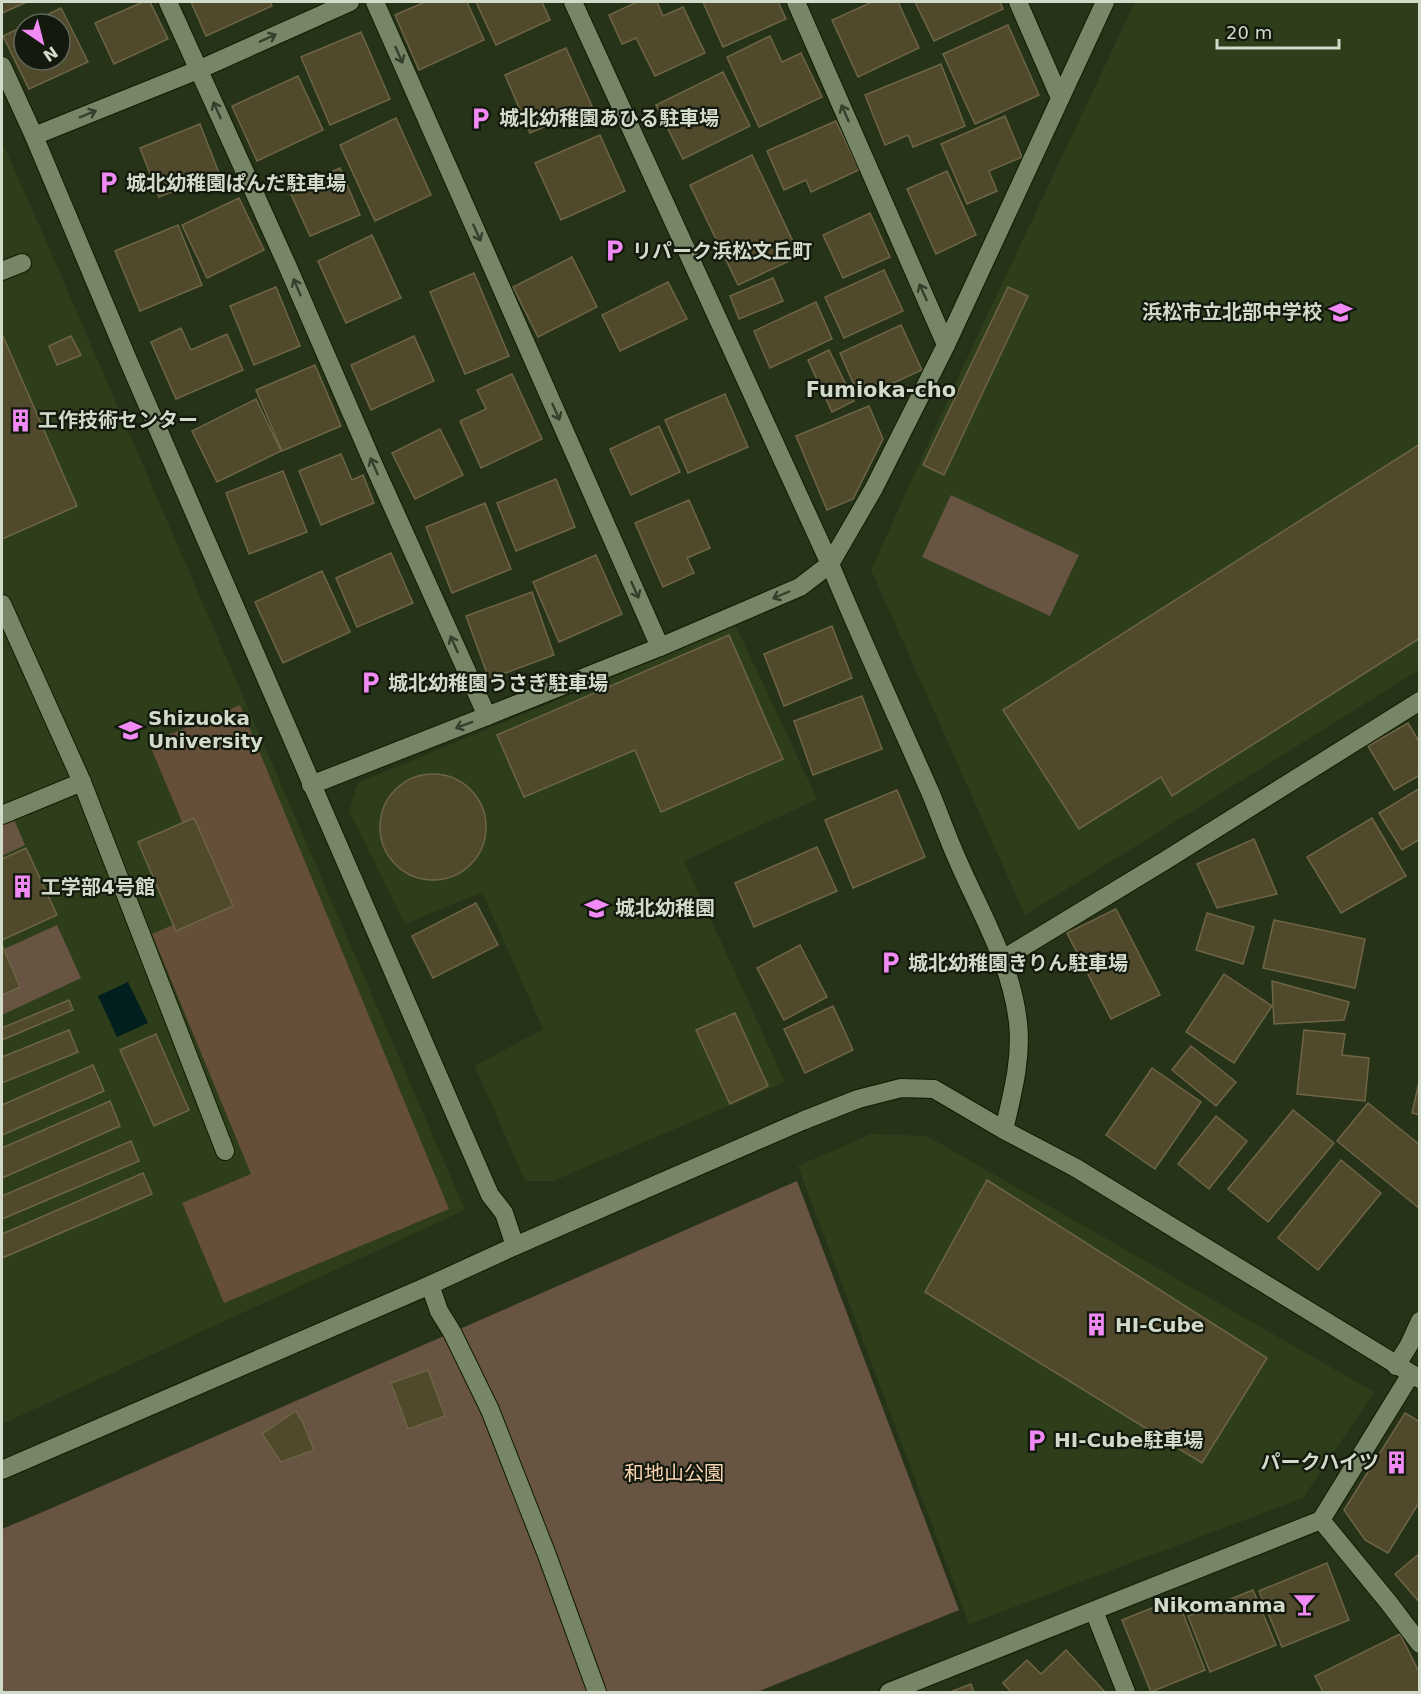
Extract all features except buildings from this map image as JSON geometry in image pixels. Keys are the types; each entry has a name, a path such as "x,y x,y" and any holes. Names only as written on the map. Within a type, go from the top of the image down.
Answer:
{"street":[{"path":"168,2 487,717"},
{"path":"34,136 198,69 350,2"},
{"path":"375,2 660,647"},
{"path":"573,2 830,564 1002,959 1012,989 1018,1023 1018,1060 1004,1130"},
{"path":"796,2 946,345"},
{"path":"1018,2 1060,98"},
{"path":"311,785 660,647 800,587 830,564 874,488 946,345 1105,2"},
{"path":"2,66 311,785 490,1195 504,1213 515,1246"},
{"path":"2,272 22,263"},
{"path":"2,604 82,782 225,1151"},
{"path":"1002,959 1166,861 1419,701"},
{"path":"2,815 82,782"},
{"path":"2,1470 802,1121 858,1099 901,1088 934,1089 1076,1168 1409,1373"},
{"path":"430,1285 439,1311 452,1332 490,1410 547,1555 597,1692"},
{"path":"889,1692 1321,1520 1409,1373 1409,1345 1419,1322"},
{"path":"1321,1520 1389,1603 1419,1644"},
{"path":"1094,1611 1126,1692"}],"shaded area":[{"path":"1135,2 1419,2 1419,670 1025,915 871,570 967,358"},
{"name":"Shizuoka University","path":"2,142 465,1210 2,1424"},
{"name":"城北幼稚園","path":"736,626 817,799 684,861 785,1082 553,1181 525,1181 475,1066 543,1029 482,892 405,924 349,811 358,783"},
{"path":"240,705 449,1209 224,1303 182,1203 251,1174 152,934 217,906 149,743"},
{"name":"HI-Cube","path":"871,1134 927,1136 1374,1392 1303,1498 969,1624 798,1166"}],"green space":[{"path":"951,495 1079,555 1050,616 922,557"},
{"path":"7,803 25,845 2,856 2,805"},
{"path":"57,925 81,978 2,1015 2,950"},
{"name":"和地山公園","path":"797,1181 959,1610 757,1692 2,1692 2,1529"}],"water":[{"path":"128,982 148,1023 117,1037 98,996"}],"place":[{"name":"城北幼稚園あひる駐車場","path":"481,118"},
{"name":"城北幼稚園ぱんだ駐車場","path":"108,183"},
{"name":"リパーク浜松文丘町","path":"614,251"},
{"name":"浜松市立北部中学校","path":"1340,312"},
{"name":"工作技術センター","path":"20,420"},
{"name":"城北幼稚園うさぎ駐車場","path":"370,683"},
{"name":"Shizuoka University","path":"130,730"},
{"name":"工学部4号館","path":"23,887"},
{"name":"城北幼稚園","path":"597,908"},
{"name":"城北幼稚園きりん駐車場","path":"890,963"},
{"name":"HI-Cube","path":"1097,1325"},
{"name":"HI-Cube駐車場","path":"1036,1440"},
{"name":"パークハイツ","path":"1397,1462"},
{"name":"Nikomanma","path":"1304,1605"}],"district":[{"name":"Fumioka-cho","path":"881,390"}]}
